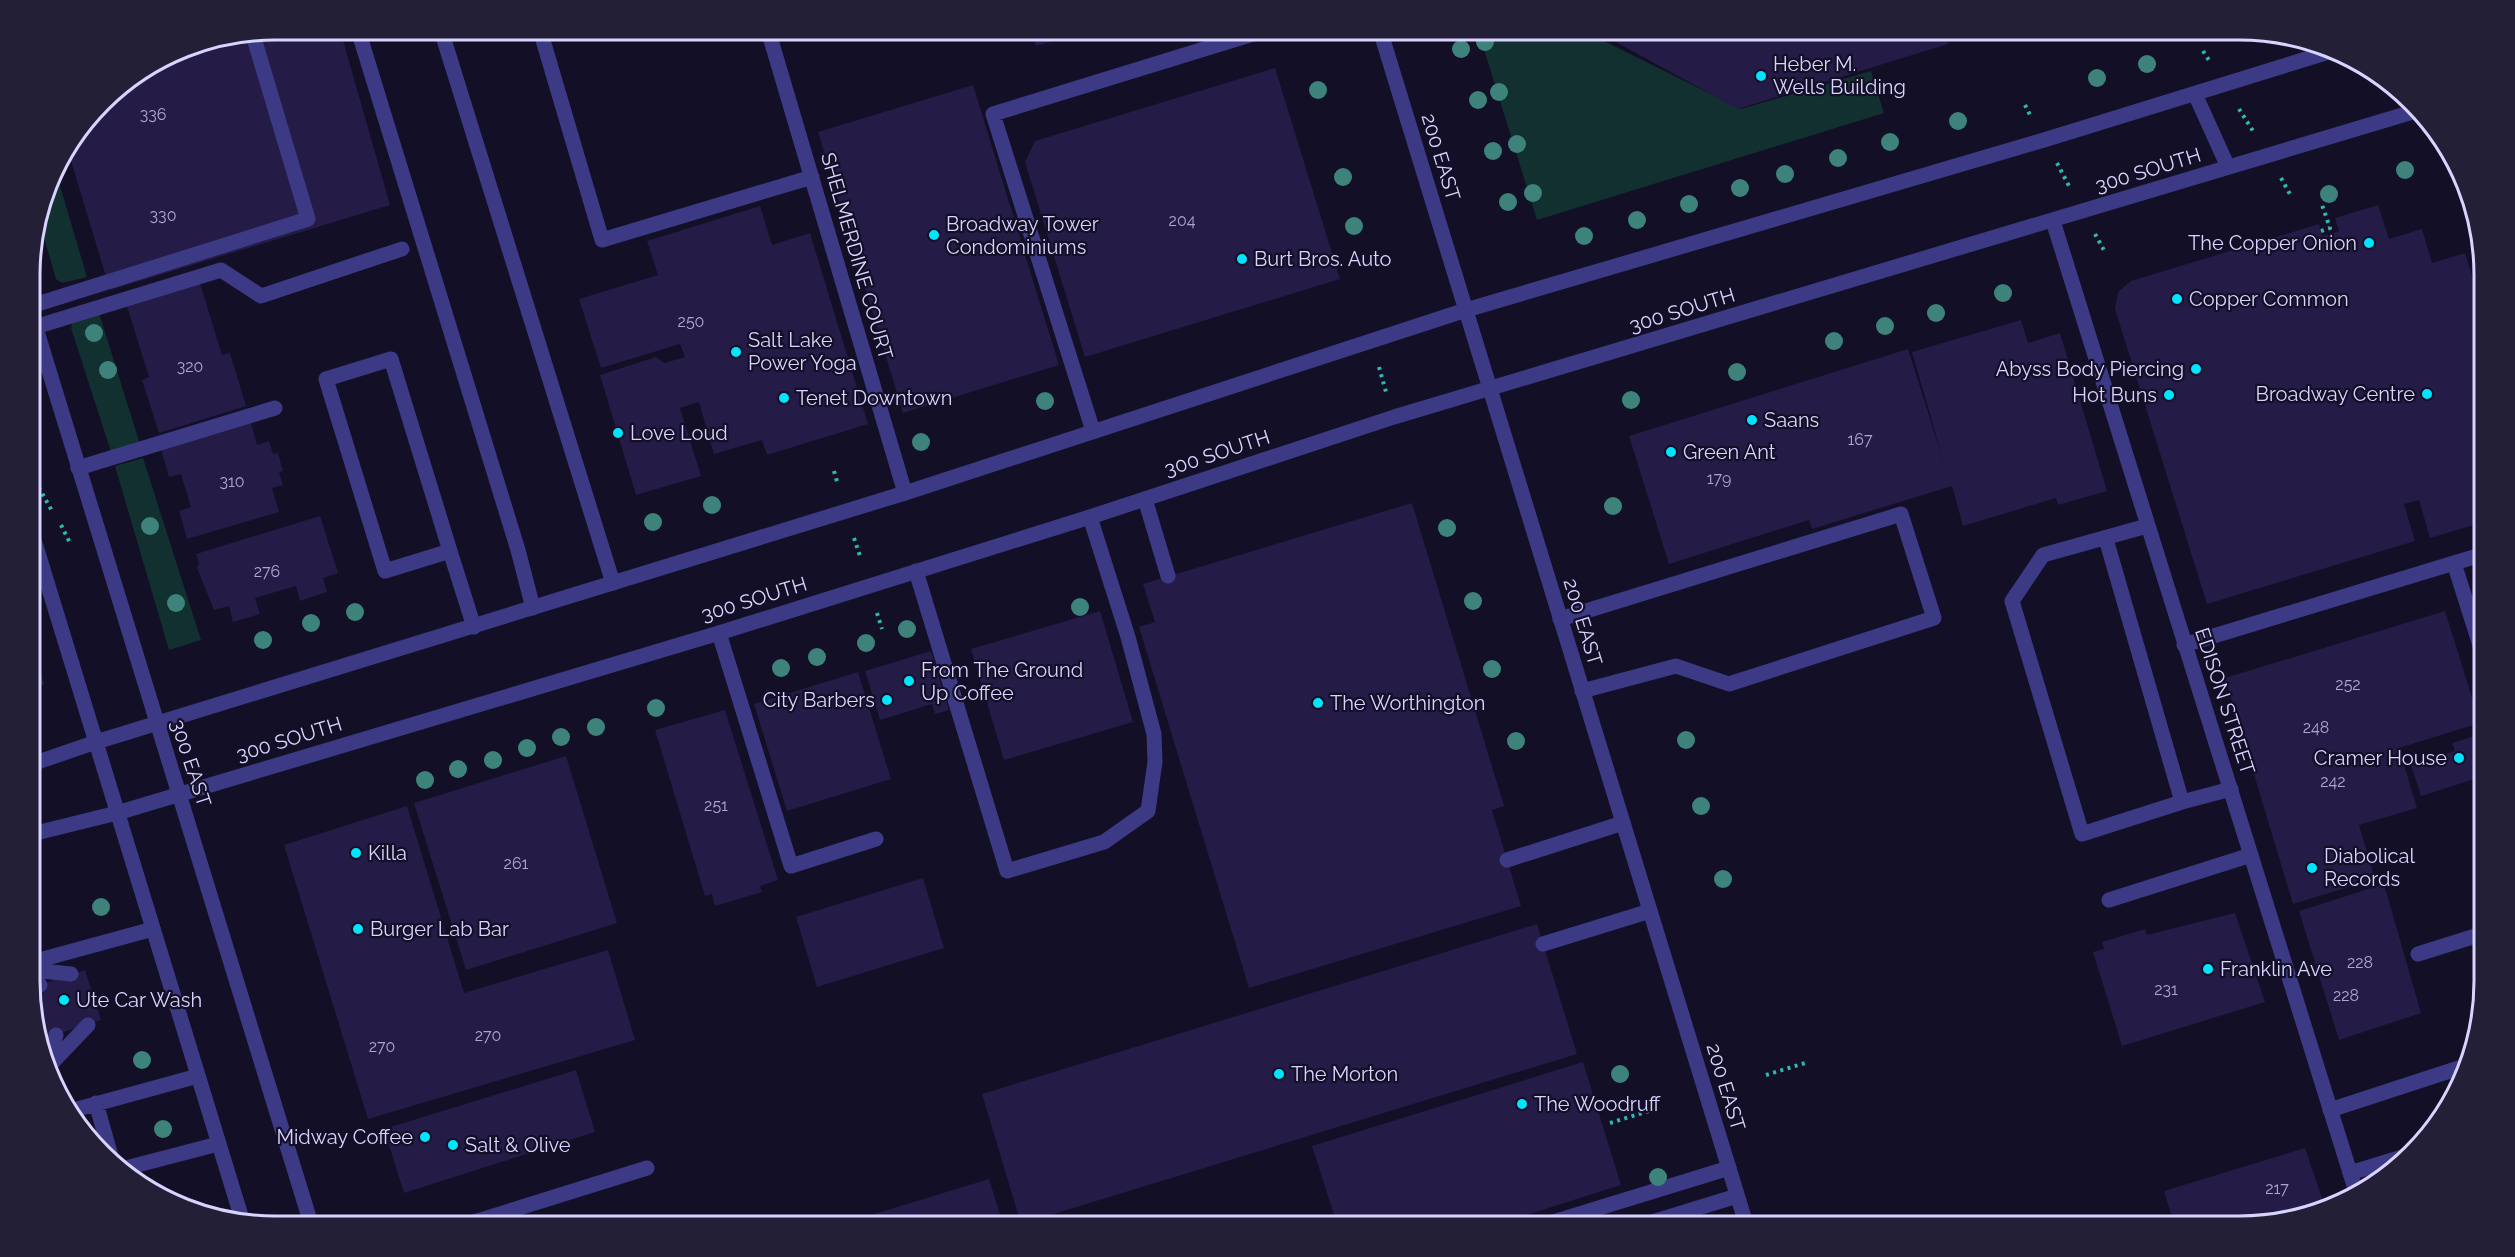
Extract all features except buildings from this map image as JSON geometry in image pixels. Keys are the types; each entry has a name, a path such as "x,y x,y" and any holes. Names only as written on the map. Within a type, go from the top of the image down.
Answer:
{"street":[{"path":"361,40 518,550 533,608"},
{"path":"444,40 613,583"},
{"path":"543,40 602,240 812,177"},
{"name":"SHELMERDINE COURT","path":"771,40 905,494"},
{"path":"1093,431 993,114 1234,40"},
{"name":"200 EAST","path":"1383,40 1743,1216"},
{"path":"40,303 308,219 255,42"},
{"path":"40,761 96,742 905,494 1466,310 2196,94 2320,55"},
{"path":"2196,94 2228,167"},
{"name":"300 SOUTH","path":"40,832 179,795 719,633 1090,517 1378,422 2409,113"},
{"name":"EDISON STREET","path":"2052,221 2354,1186"},
{"path":"40,317 221,270 261,296 402,249"},
{"name":"300 EAST","path":"40,342 309,1216"},
{"path":"450,551 385,571 326,379 391,359 474,627"},
{"path":"78,468 275,408"},
{"path":"1145,499 1168,576"},
{"path":"1560,619 1901,514 1934,618 1729,684 1676,666 1582,691"},
{"path":"916,571 1007,871 1104,842 1148,812 1155,762 1154,734 1128,637 1090,517"},
{"path":"2147,526 2043,555 2012,601 2082,834 2231,789"},
{"path":"2106,539 2182,802"},
{"path":"2184,645 2474,557"},
{"path":"40,559 240,1213"},
{"path":"2454,563 2474,626"},
{"path":"719,633 791,866 876,839"},
{"path":"1507,860 1623,823"},
{"path":"2109,900 2252,855"},
{"path":"1543,944 1650,911"},
{"path":"40,960 153,929"},
{"path":"2418,954 2474,936"},
{"path":"40,971 71,974"},
{"path":"55,1062 88,1025"},
{"path":"52,1052 56,1035"},
{"path":"2330,1110 2458,1068"},
{"path":"78,1108 198,1076"},
{"path":"96,1103 109,1148"},
{"path":"131,1167 218,1143"},
{"path":"2350,1173 2391,1160"},
{"path":"493,1216 647,1168"},
{"path":"1573,1216 1729,1168"},
{"path":"1672,1216 1737,1196"}],"path":[{"path":"2237,105 2258,139"},
{"path":"2055,160 2070,189"},
{"path":"2321,202 2330,228 2321,231"},
{"path":"1377,364 1387,394"},
{"path":"853,535 861,561"},
{"path":"1766,1075 1805,1063"},
{"path":"1610,1123 1652,1110"}],"green space":[{"path":"1481,40 1604,40 1741,109 1871,71 1884,113 1537,220"},
{"path":"59,183 87,277 62,283 56,279 44,238"},
{"path":"99,313 140,444 111,452 71,328 72,323"},
{"path":"143,458 201,640 169,650 115,466"},
{"path":"40,671 44,684 40,686"}],"place":[{"name":"Heber M. Wells Building","path":"1761,76"},
{"name":"Broadway Tower Condominiums","path":"934,235"},
{"name":"The Copper Onion","path":"2369,243"},
{"name":"Burt Bros. Auto","path":"1242,259"},
{"name":"Copper Common","path":"2177,299"},
{"name":"Salt Lake Power Yoga","path":"736,352"},
{"name":"Abyss Body Piercing","path":"2196,369"},
{"name":"Broadway Centre","path":"2427,394"},
{"name":"Hot Buns","path":"2169,395"},
{"name":"Tenet Downtown","path":"784,398"},
{"name":"Saans","path":"1752,420"},
{"name":"Love Loud","path":"618,433"},
{"name":"Green Ant","path":"1671,452"},
{"name":"From The Ground Up Coffee","path":"909,681"},
{"name":"City Barbers","path":"887,700"},
{"name":"The Worthington","path":"1318,703"},
{"name":"Cramer House","path":"2459,758"},
{"name":"Killa","path":"356,853"},
{"name":"Diabolical Records","path":"2312,868"},
{"name":"Burger Lab Bar","path":"358,929"},
{"name":"Franklin Ave","path":"2208,969"},
{"name":"Ute Car Wash","path":"64,1000"},
{"name":"The Morton","path":"1279,1074"},
{"name":"The Woodruff","path":"1522,1104"},
{"name":"Midway Coffee","path":"425,1137"},
{"name":"Salt & Olive","path":"453,1145"}]}
